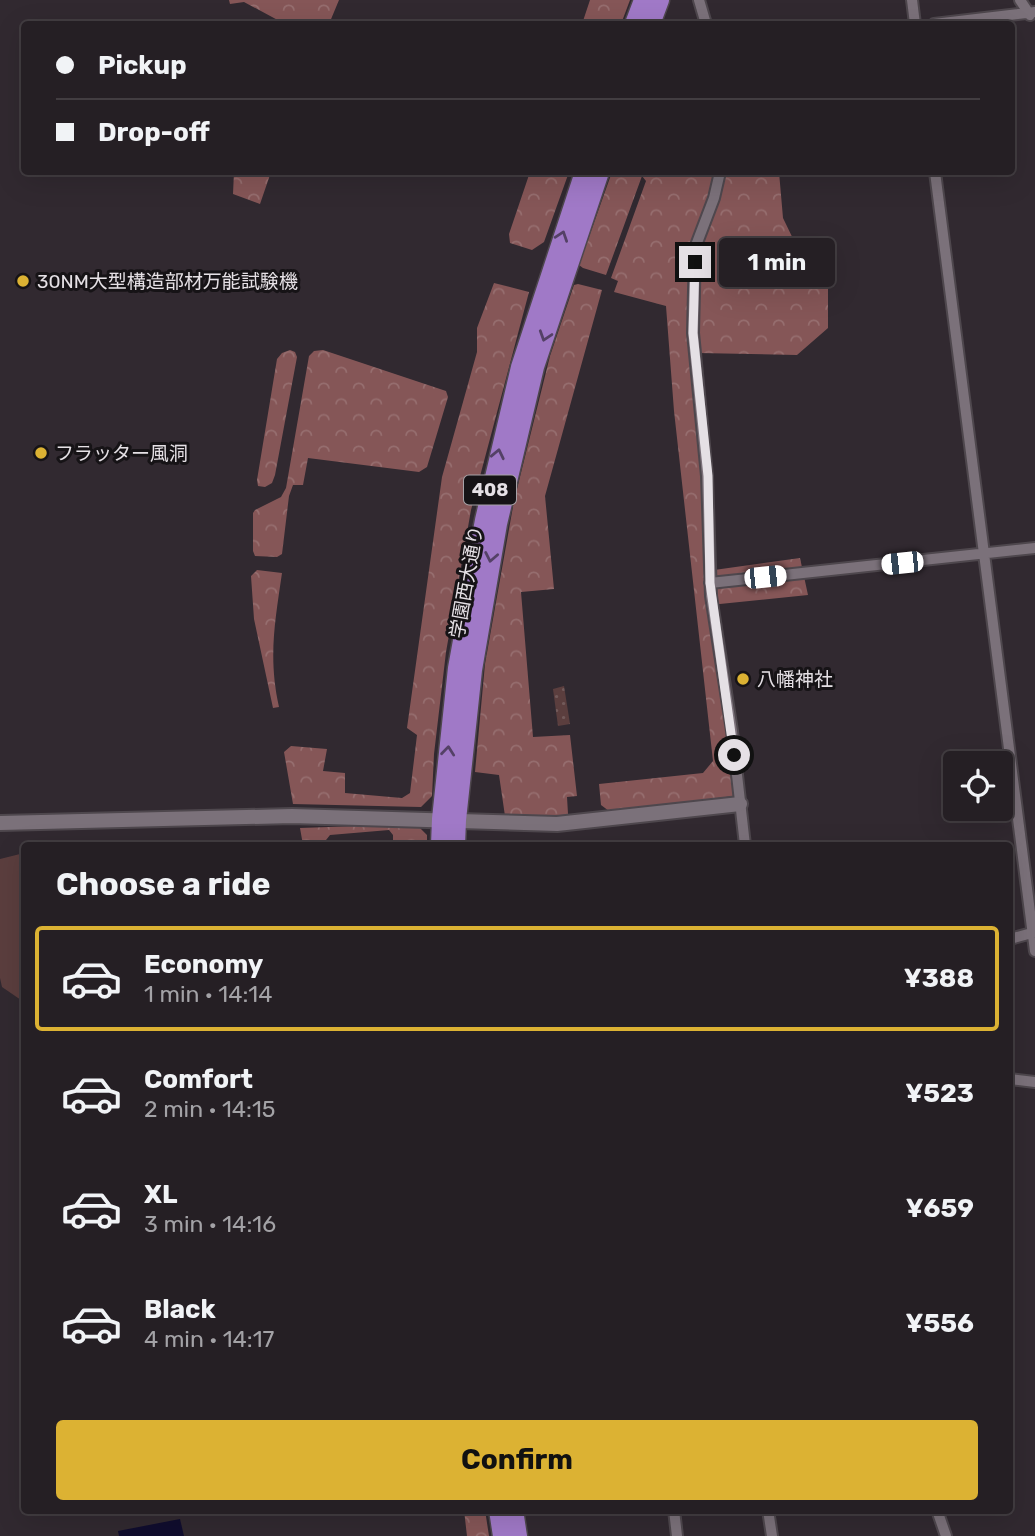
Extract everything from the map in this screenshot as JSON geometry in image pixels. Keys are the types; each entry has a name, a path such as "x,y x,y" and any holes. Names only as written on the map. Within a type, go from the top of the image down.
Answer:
{"highway":[{"path":"635,21 643,0"},
{"path":"652,21 660,0"},
{"name":"学園西大通り","path":"455,842 449,819 457,668 498,454 520,367 583,175"},
{"name":"学園西大通り","path":"441,842 449,819 484,594 500,510 535,367 599,175"},
{"path":"499,1514 502,1536"},
{"path":"515,1514 519,1536"}],"street":[{"path":"699,0 705,21"},
{"path":"912,0 915,21"},
{"path":"1020,0 1032,14"},
{"path":"963,21 1032,14"},
{"path":"719,175 714,198 699,236 695,262 693,333 708,476 710,583 732,731 745,842"},
{"path":"935,175 1035,951"},
{"path":"710,583 1035,548"},
{"path":"0,823 292,816 557,824 740,804"},
{"path":"1013,938 1034,933"},
{"path":"1013,1079 1035,1082"},
{"path":"674,1514 677,1536"},
{"path":"769,1514 772,1536"},
{"path":"938,1514 946,1536"}],"shaded area":[{"path":"564,686 570,724 558,726 553,689"},
{"path":"21,854 21,1000 2,987 0,978 0,859"},
{"path":"180,1519 184,1536 119,1536 118,1531"}],"green space":[{"path":"229,0 339,0 330,21 279,21 244,2 230,4"},
{"path":"590,0 630,0 622,21 583,21"},
{"path":"234,175 270,175 260,204 233,194"},
{"path":"529,175 568,175 544,242 532,250 510,243 509,234"},
{"path":"611,175 779,175 783,218 797,247 828,256 828,328 797,355 698,353 707,571 800,558 808,595 710,605 734,796 609,811 601,805 599,784 703,773 713,761 674,411 666,306 614,292 618,281 611,278 646,181 642,176 606,275 579,265"},
{"path":"494,283 529,292 471,510 446,652 432,796 421,807 293,804 284,752 291,746 327,749 323,771 345,773 345,793 402,798 410,793 417,735 407,728 442,477 477,352 477,328"},
{"path":"574,285 602,290 545,496 554,589 521,592 533,737 570,735 577,796 567,797 568,814 563,816 505,816 499,775 475,772 485,664 514,501 550,356"},
{"path":"290,350 295,352 297,357 275,475 272,483 265,487 258,486 277,359"},
{"path":"323,350 446,391 448,397 427,467 419,472 308,458 303,485 293,485 289,496 282,554 277,557 255,556 253,513 281,497 286,488 309,356 314,351"},
{"path":"257,570 282,573 273,656 279,707 273,708 254,619 251,576"},
{"path":"416,824 427,835 427,842 393,842 393,835 389,830 330,835 324,842 302,842 300,828"},
{"path":"464,1514 486,1514 489,1536 467,1536"}],"place":[{"name":"30NM大型構造部材万能試験機","path":"23,281"},
{"name":"フラッター風洞","path":"41,453"},
{"name":"八幡神社","path":"743,679"}],"route":[{"path":"695,262 693,333 708,476 710,583 734,755"}]}
